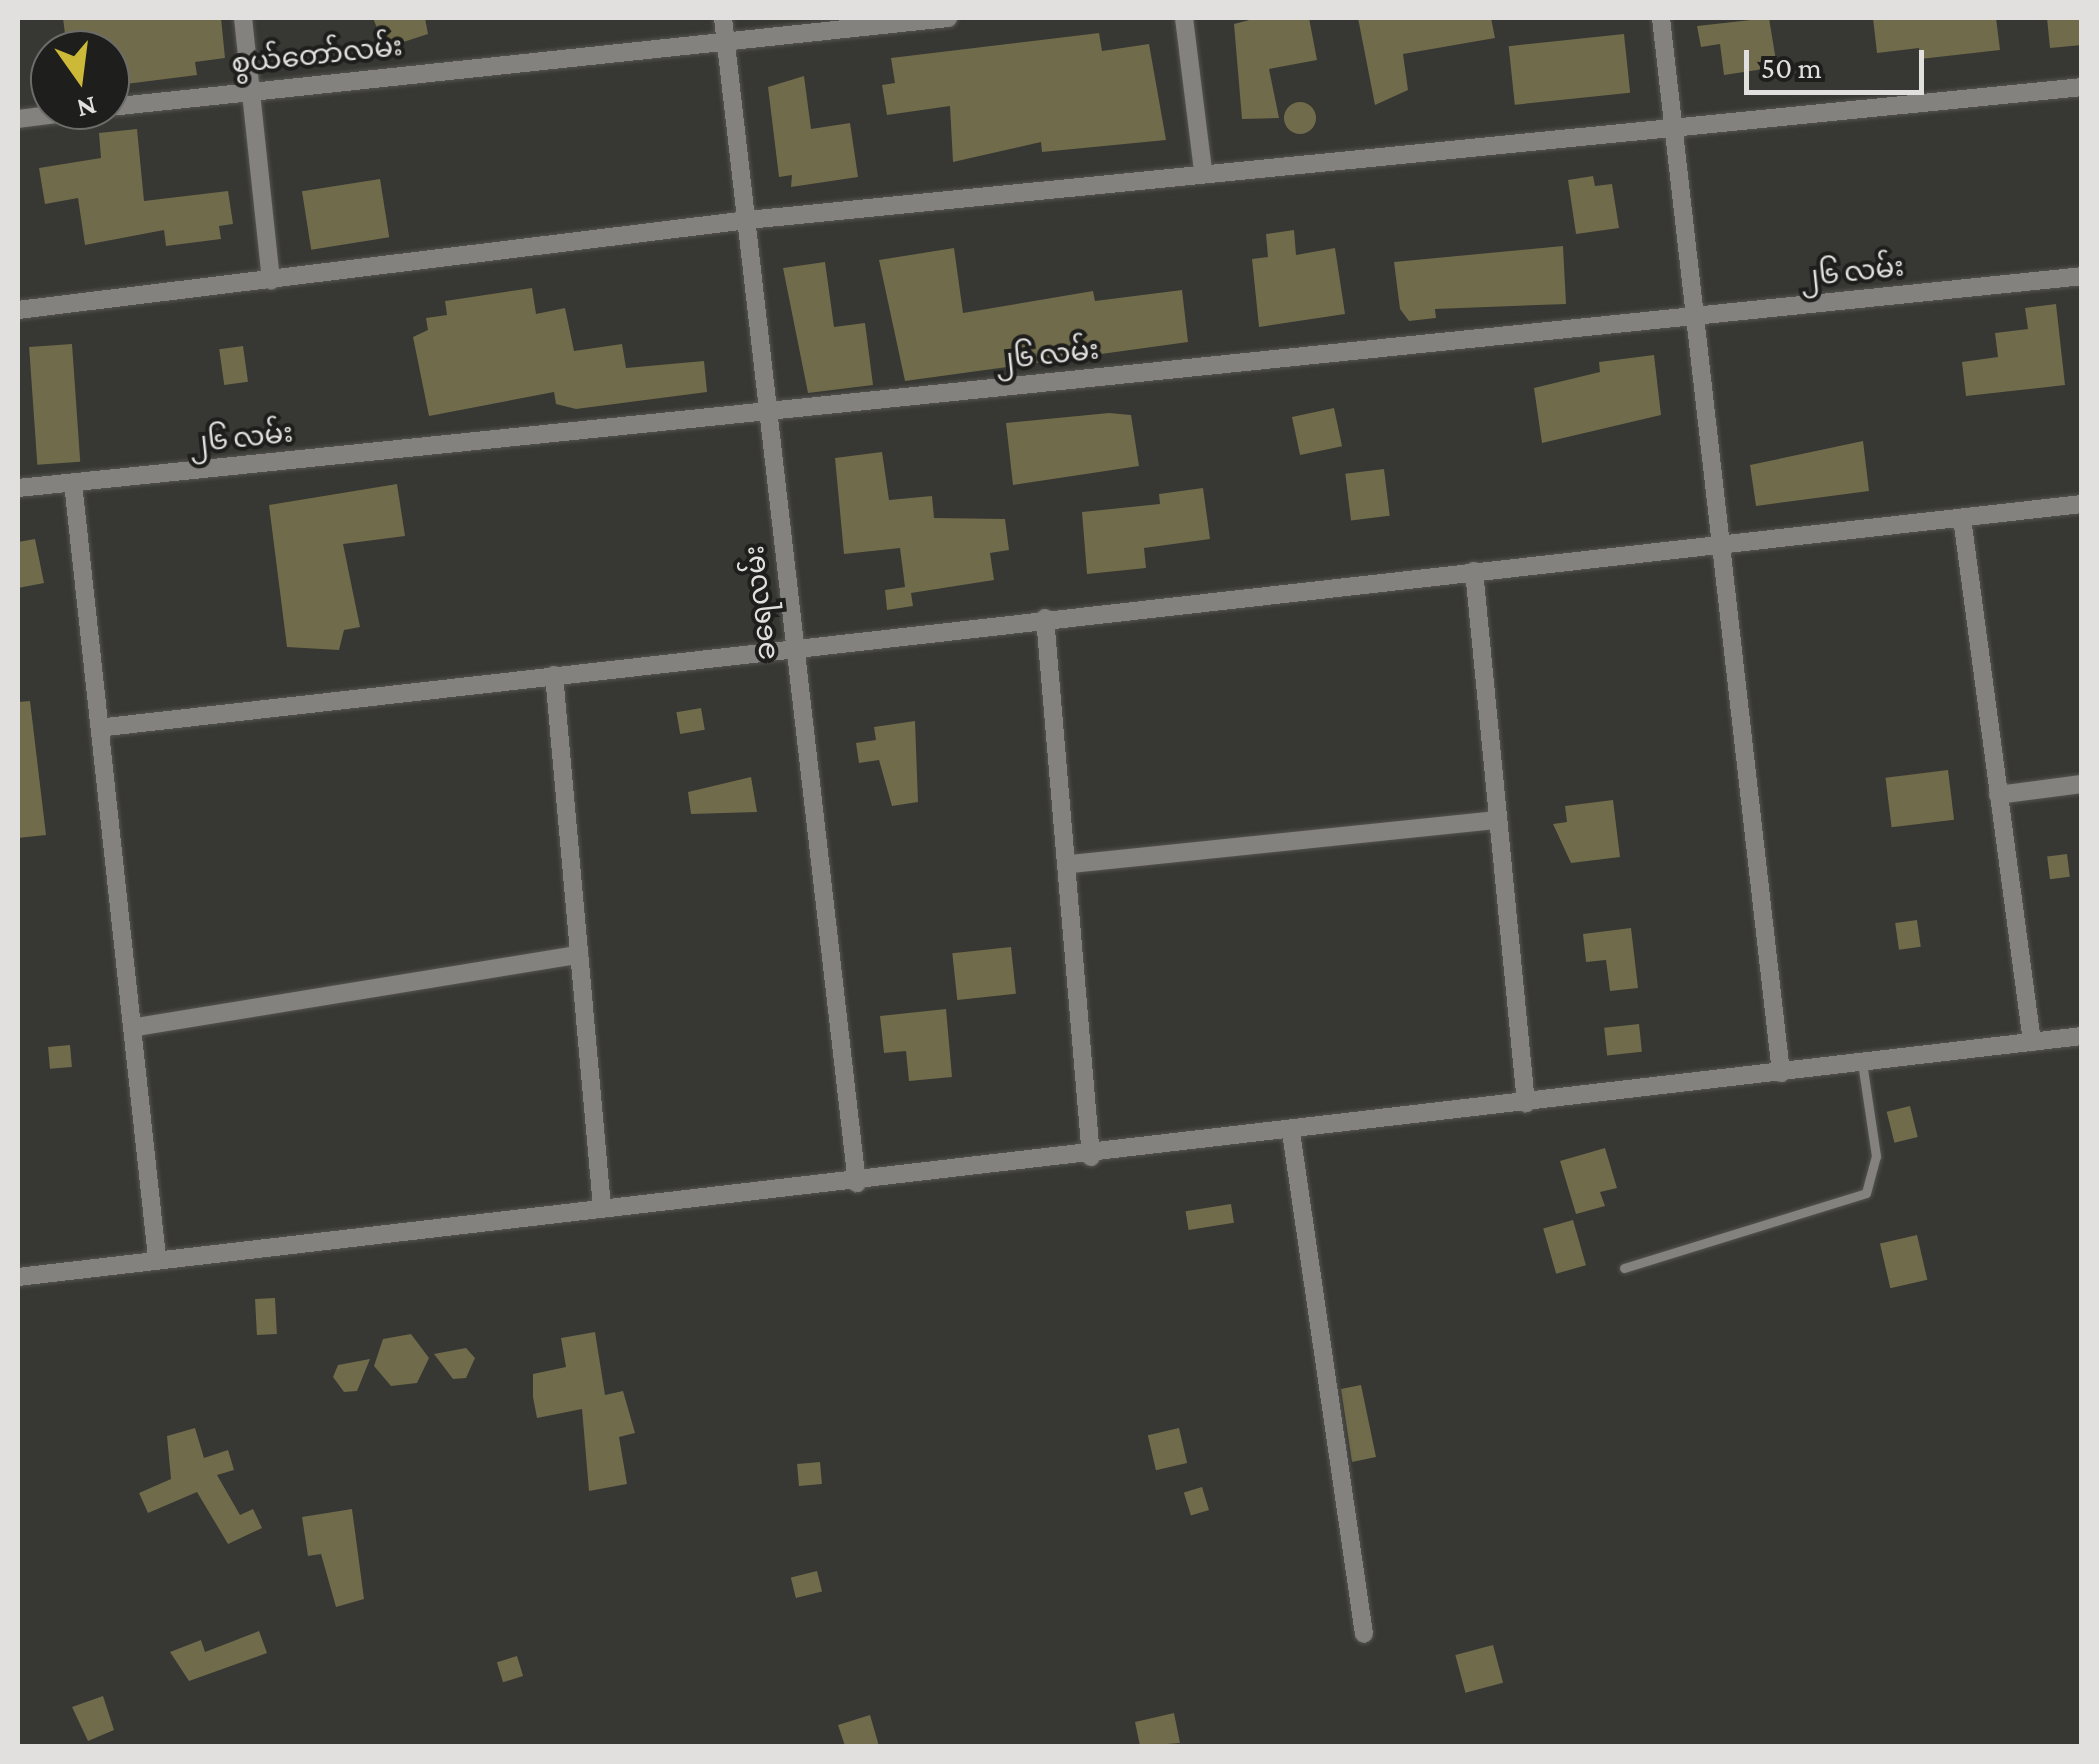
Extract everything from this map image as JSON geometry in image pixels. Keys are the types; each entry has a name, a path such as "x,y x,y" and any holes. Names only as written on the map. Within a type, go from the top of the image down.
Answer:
{"street":[{"path":"242,18 271,281"},
{"name":"ခရေလမ်း","path":"723,18 769,412 791,643 857,1183"},
{"name":"စွယ်တော်လမ်း","path":"130,105 948,18"},
{"path":"1184,18 1203,172"},
{"path":"1661,18 1781,1072"},
{"path":"18,310 748,220 1672,121 2082,87"},
{"name":"၂၆ လမ်း","path":"18,488 2082,276"},
{"path":"73,483 106,727 157,1258"},
{"path":"106,727 791,643 2082,504"},
{"path":"1962,518 2032,1042"},
{"path":"1474,571 1526,1103"},
{"path":"1045,618 1070,864 1091,1157"},
{"path":"554,675 602,1207"},
{"path":"1998,795 2082,784"},
{"path":"1070,864 1496,820"},
{"path":"137,1027 579,955"},
{"path":"18,1277 602,1207 1091,1157 2082,1036"},
{"path":"1292,1132 1364,1634"}],"lane":[{"path":"1624,1268 1866,1193 1876,1156 1862,1062"}],"building":[{"path":"63,18 221,18 225,58 195,62 197,75 130,83 130,30 64,30"},
{"path":"373,18 425,18 428,34 385,48"},
{"path":"1257,18 1309,18 1317,60 1269,69 1279,118 1242,119 1234,24"},
{"path":"1358,18 1491,18 1495,38 1403,54 1408,90 1375,105"},
{"path":"1769,18 1777,67 1724,75 1720,44 1701,47 1697,26"},
{"path":"1873,18 1996,18 2000,50 1920,59 1919,48 1877,53"},
{"path":"2047,18 2082,18 2082,45 2050,48"},
{"path":"1099,33 1102,51 1149,44 1166,140 1042,152 1041,142 953,162 950,106 887,115 882,85 895,83 891,58"},
{"path":"1624,34 1630,93 1515,105 1509,46"},
{"path":"804,76 811,129 850,123 858,177 791,187 792,175 779,177 768,87"},
{"path":"1300,102 1311,107 1316,118 1311,129 1300,134 1289,129 1284,118 1289,107"},
{"path":"137,129 144,201 228,191 233,224 219,226 221,239 166,246 164,230 85,245 78,198 45,204 39,168 101,158 99,133"},
{"path":"1593,176 1595,186 1612,184 1619,228 1576,234 1568,180"},
{"path":"380,179 389,237 311,250 302,191"},
{"path":"1294,230 1296,255 1335,248 1345,314 1259,327 1252,259 1268,257 1266,234"},
{"path":"1563,246 1566,304 1435,309 1436,318 1409,321 1400,309 1394,262"},
{"path":"954,248 963,313 1093,291 1095,301 1182,290 1188,342 905,381 879,260"},
{"path":"825,262 834,327 865,323 873,385 808,393 783,268"},
{"path":"532,288 536,314 565,308 574,351 622,344 626,368 704,361 707,392 576,409 556,404 554,392 429,416 413,337 428,330 426,318 447,315 445,301"},
{"path":"2056,304 2065,385 1966,396 1962,362 1998,357 1995,333 2028,329 2025,308"},
{"path":"72,344 80,462 37,465 29,347"},
{"path":"243,346 248,382 224,385 219,349"},
{"path":"1654,355 1661,415 1542,443 1534,388 1600,372 1599,362"},
{"path":"1334,408 1342,446 1300,455 1292,417"},
{"path":"1109,413 1131,415 1139,466 1013,485 1006,423"},
{"path":"1863,441 1869,491 1756,506 1750,465"},
{"path":"882,452 889,500 932,496 934,518 1005,519 1009,550 990,553 994,580 911,593 913,606 887,610 885,590 905,587 900,548 844,554 835,458"},
{"path":"1384,469 1390,516 1351,520 1345,474"},
{"path":"397,484 405,536 343,544 360,627 344,630 339,650 287,647 269,505"},
{"path":"1203,488 1210,539 1144,548 1146,568 1087,574 1082,512 1160,504 1159,494"},
{"path":"35,539 44,583 18,588 18,542"},
{"path":"30,701 46,835 18,838 18,702"},
{"path":"701,708 705,730 680,734 676,712"},
{"path":"915,721 918,802 892,806 879,760 859,763 856,743 876,740 874,727"},
{"path":"1948,770 1954,820 1892,827 1885,778"},
{"path":"751,777 757,812 691,814 688,792"},
{"path":"1613,800 1620,857 1571,863 1553,824 1567,822 1565,806"},
{"path":"2067,854 2070,877 2050,879 2047,856"},
{"path":"1917,920 1921,947 1899,950 1895,923"},
{"path":"1631,928 1638,988 1610,991 1606,960 1586,962 1583,934"},
{"path":"1011,947 1016,994 957,1000 952,953"},
{"path":"946,1009 952,1077 909,1081 906,1051 884,1053 880,1016"},
{"path":"1639,1024 1642,1052 1607,1056 1604,1028"},
{"path":"70,1045 72,1067 50,1069 48,1047"},
{"path":"1910,1106 1918,1137 1894,1143 1887,1112"},
{"path":"1605,1148 1617,1188 1600,1192 1605,1206 1576,1214 1560,1161"},
{"path":"1231,1204 1234,1223 1189,1230 1186,1211"},
{"path":"1573,1220 1586,1265 1556,1274 1543,1229"},
{"path":"1917,1235 1927,1280 1890,1288 1880,1244"},
{"path":"275,1298 277,1334 257,1335 255,1299"},
{"path":"595,1332 605,1395 623,1391 635,1433 619,1437 627,1484 589,1491 582,1409 537,1418 533,1374 566,1367 561,1338"},
{"path":"411,1334 429,1358 417,1383 391,1386 374,1366 383,1339"},
{"path":"466,1348 475,1358 466,1378 453,1379 434,1354"},
{"path":"370,1359 357,1391 344,1392 333,1377 338,1365"},
{"path":"1361,1385 1376,1457 1352,1462 1341,1389"},
{"path":"195,1428 204,1458 228,1450 234,1470 217,1475 240,1515 253,1509 262,1528 228,1544 197,1492 148,1513 139,1493 171,1479 167,1436"},
{"path":"1179,1428 1187,1463 1156,1470 1148,1435"},
{"path":"820,1462 822,1484 799,1486 797,1464"},
{"path":"1202,1487 1209,1510 1191,1516 1184,1493"},
{"path":"352,1509 364,1599 336,1607 321,1554 308,1556 302,1517"},
{"path":"817,1571 822,1591 796,1598 791,1578"},
{"path":"259,1631 267,1653 189,1681 170,1652 201,1640 205,1652"},
{"path":"1493,1645 1503,1683 1465,1693 1455,1655"},
{"path":"517,1656 523,1676 503,1682 497,1662"},
{"path":"103,1696 114,1730 88,1741 72,1707"},
{"path":"1174,1713 1180,1743 1140,1746 1135,1722"},
{"path":"870,1715 879,1746 845,1746 838,1725"}]}
